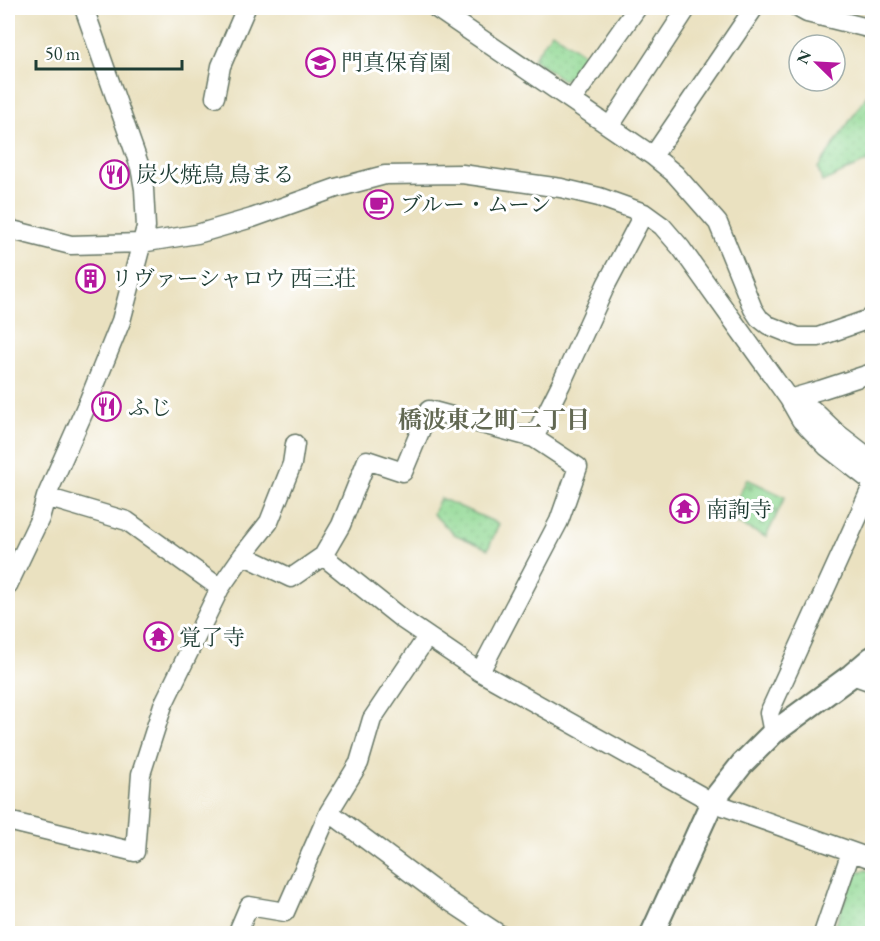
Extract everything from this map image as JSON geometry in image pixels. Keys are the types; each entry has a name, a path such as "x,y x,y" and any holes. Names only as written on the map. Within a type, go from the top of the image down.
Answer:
{"street":[{"path":"8,585 40,518 46,497 121,321 146,227 140,167 84,8"},
{"path":"215,98 221,66 246,8"},
{"path":"436,8 610,126 675,174 718,223 753,309 768,325 798,337 818,337 873,318"},
{"path":"572,100 637,8"},
{"path":"610,126 687,8"},
{"path":"653,156 754,8"},
{"path":"798,8 807,13 873,29"},
{"path":"8,230 70,245 141,243 197,234 262,215 336,188 385,175 462,174 561,188 599,197 644,213 662,226 681,248 789,399 801,420 827,447 873,484 769,713 773,733"},
{"path":"534,438 606,285 644,213"},
{"path":"789,399 873,373"},
{"path":"789,399 813,410 837,434 873,460"},
{"path":"243,555 291,578 323,556 341,525 367,460 403,472 429,410 534,438 578,467 559,521 480,672"},
{"path":"8,821 135,852 141,774 163,705 220,588 269,522 291,464 295,444"},
{"path":"46,497 127,521 220,588"},
{"path":"323,556 426,637 480,672 712,802 873,859"},
{"path":"237,933 249,906 285,912 329,812 359,763 372,719 426,637"},
{"path":"652,933 712,802 742,764 773,733 862,678 873,658"},
{"path":"329,812 442,897 499,933"},
{"path":"823,933 851,852"}],"green space":[{"path":"552,32 586,56 571,77 563,80 533,59"},
{"path":"872,88 872,159 822,182 818,168"},
{"path":"747,479 785,497 766,537 728,519"},
{"path":"440,498 499,524 488,549 454,534 433,514"},
{"path":"866,870 872,873 872,933 833,933 855,872"}],"place":[{"name":"門真保育園","path":"320,62"},
{"name":"炭火焼鳥 鳥まる","path":"115,174"},
{"name":"ブルー・ムーン","path":"379,204"},
{"name":"リヴァーシャロウ 西三荘","path":"90,278"},
{"name":"ふじ","path":"107,407"},
{"name":"南詢寺","path":"685,509"},
{"name":"覚了寺","path":"158,637"}],"district":[{"name":"橋波東之町二丁目","path":"494,420"}]}
